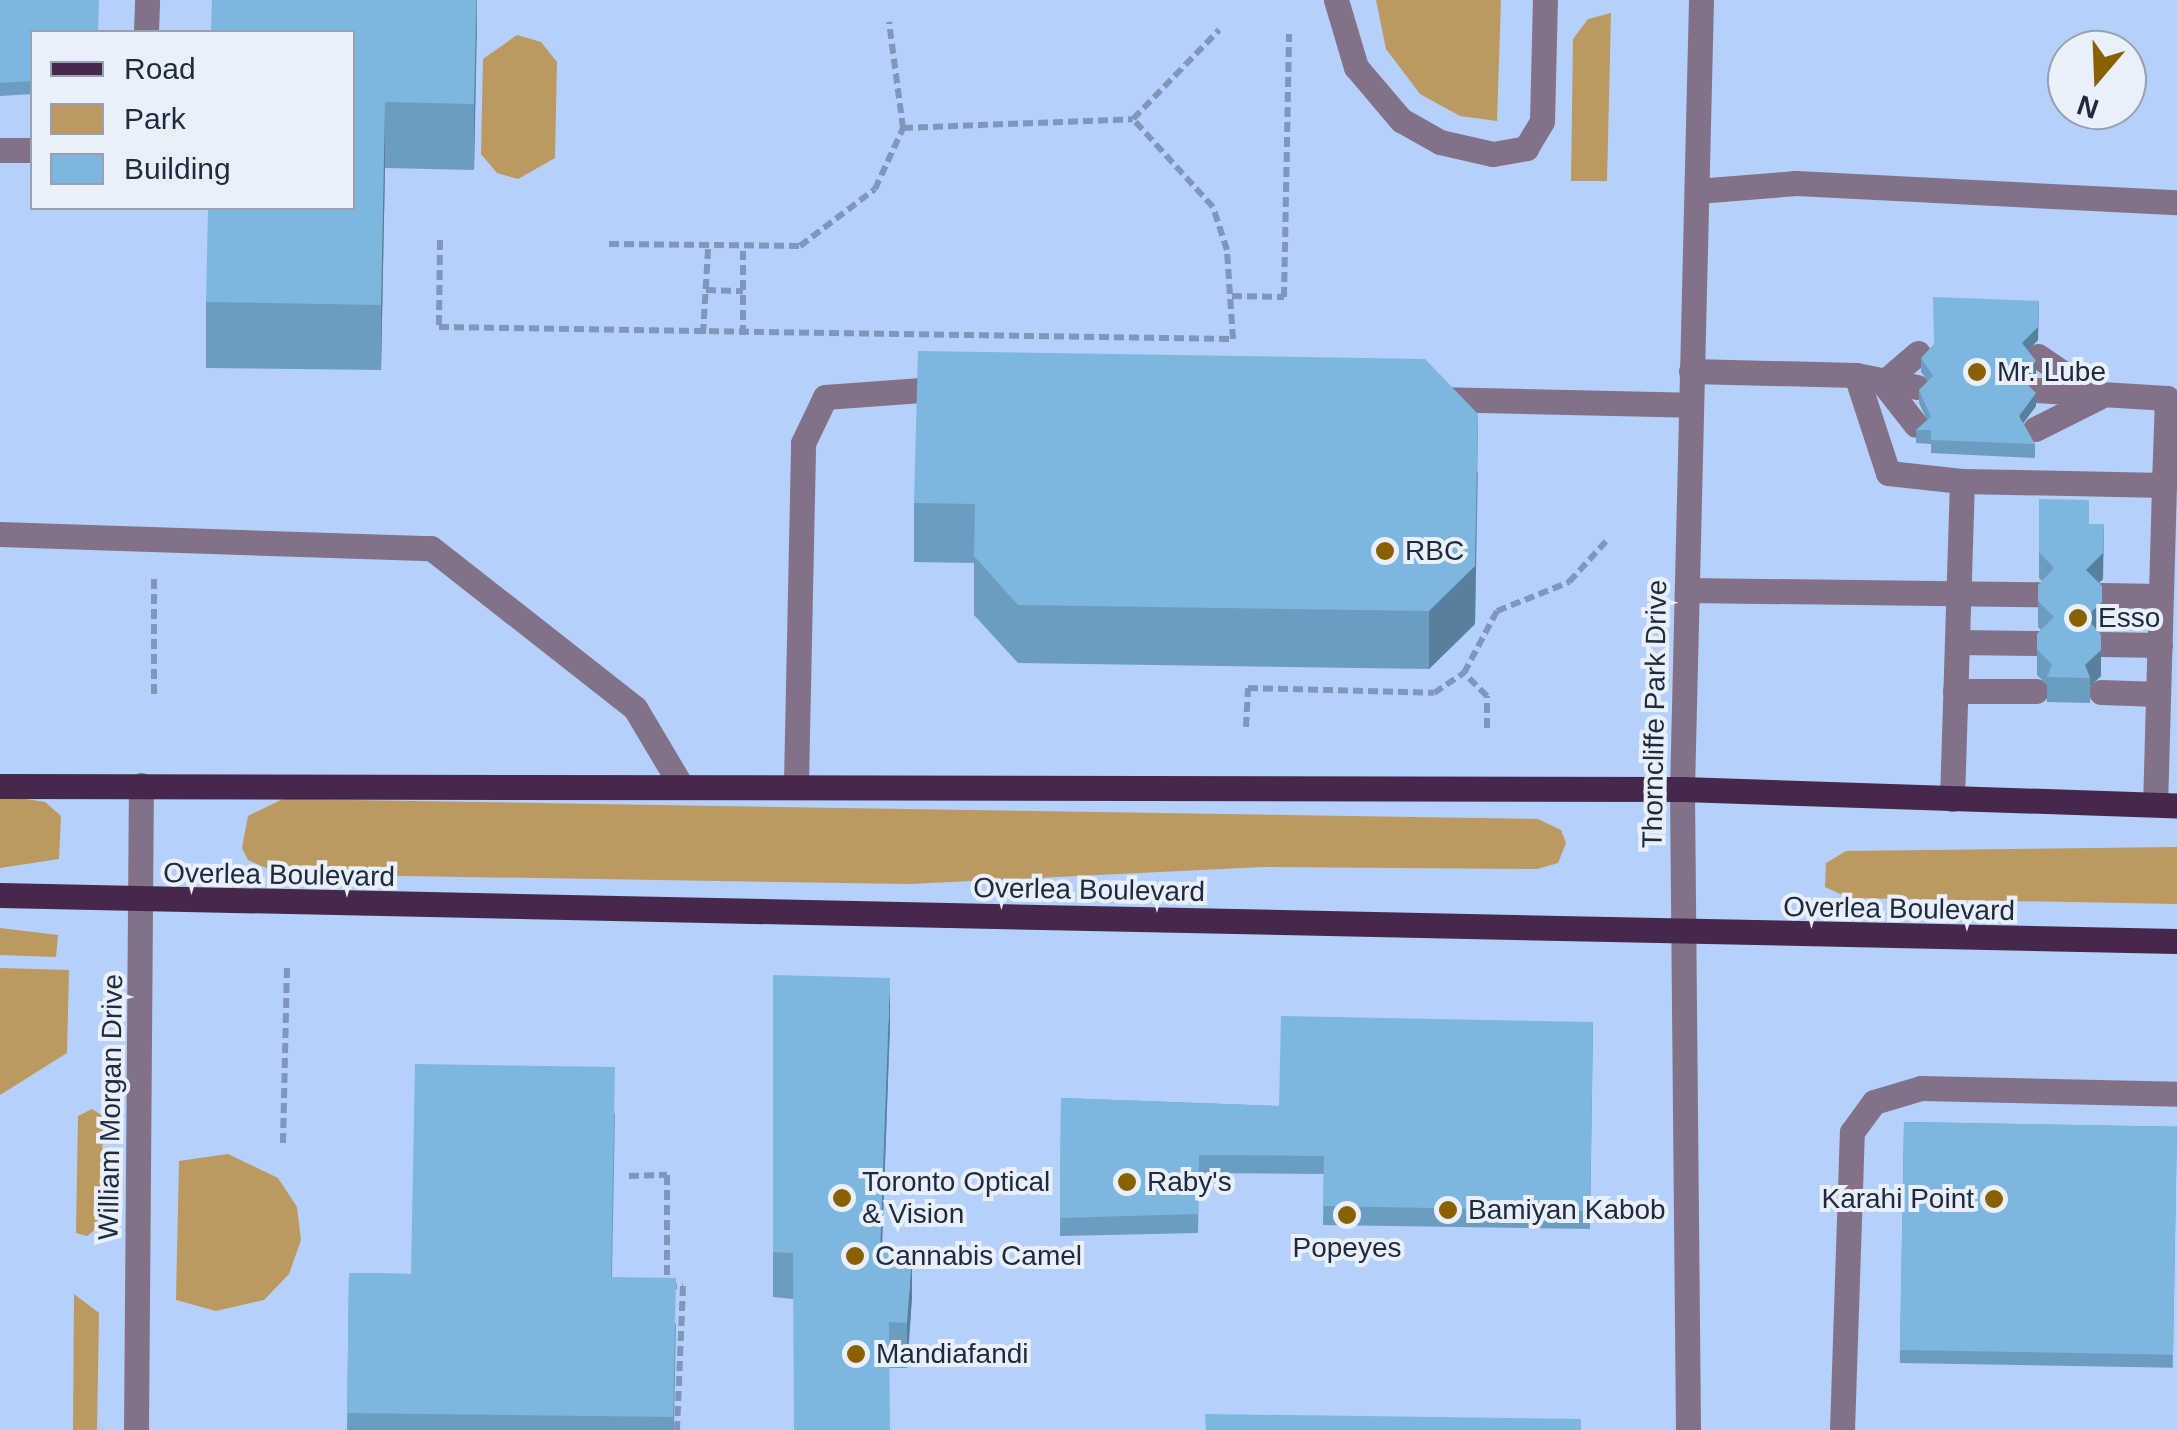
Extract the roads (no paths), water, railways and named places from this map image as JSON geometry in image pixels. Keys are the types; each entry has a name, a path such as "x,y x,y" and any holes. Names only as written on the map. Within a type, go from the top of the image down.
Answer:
{"main road":[{"path":"0,786 682,787 796,783 1682,789 2166,804"},
{"name":"Overlea Boulevard","path":"0,895 143,904 2177,941"}],"street":[{"path":"146,30 147,0"},
{"path":"1336,0 1356,67 1402,120 1440,142 1493,154 1526,148 1542,121 1545,0"},
{"name":"Thorncliffe Park Drive","path":"1688,1430 1682,789 1701,0"},
{"path":"0,150 30,150"},
{"path":"1697,191 1796,183 2177,202"},
{"path":"1884,383 1918,353"},
{"path":"2038,356 2098,397"},
{"path":"1691,371 1856,374 1884,383 1918,387"},
{"path":"1856,374 1888,473 1962,481 2164,486"},
{"path":"1884,383 1916,425"},
{"path":"796,783 803,443 825,397 979,388"},
{"path":"2036,390 2098,397 2167,398 2158,694 2166,804"},
{"path":"2035,428 2098,397"},
{"path":"1406,398 1690,406"},
{"path":"1952,799 1962,481"},
{"path":"0,534 431,548 635,708 682,787"},
{"path":"1687,590 2038,594"},
{"path":"2102,595 2160,596"},
{"path":"1957,642 2038,643"},
{"path":"2102,644 2160,644"},
{"path":"1955,691 2036,691"},
{"path":"2101,692 2158,694"},
{"name":"William Morgan Drive","path":"136,1430 141,785"},
{"path":"1842,1430 1852,1132 1874,1102 1921,1088 2177,1094"}],"place":[{"name":"Mr. Lube","path":"1977,372"},
{"name":"RBC","path":"1385,551"},
{"name":"Esso","path":"2078,618"},
{"name":"Raby's","path":"1127,1182"},
{"name":"Toronto Optical & Vision","path":"842,1198"},
{"name":"Karahi Point","path":"1994,1199"},
{"name":"Bamiyan Kabob","path":"1448,1210"},
{"name":"Popeyes","path":"1347,1215"},
{"name":"Cannabis Camel","path":"855,1256"},
{"name":"Mandiafandi","path":"856,1354"}]}
